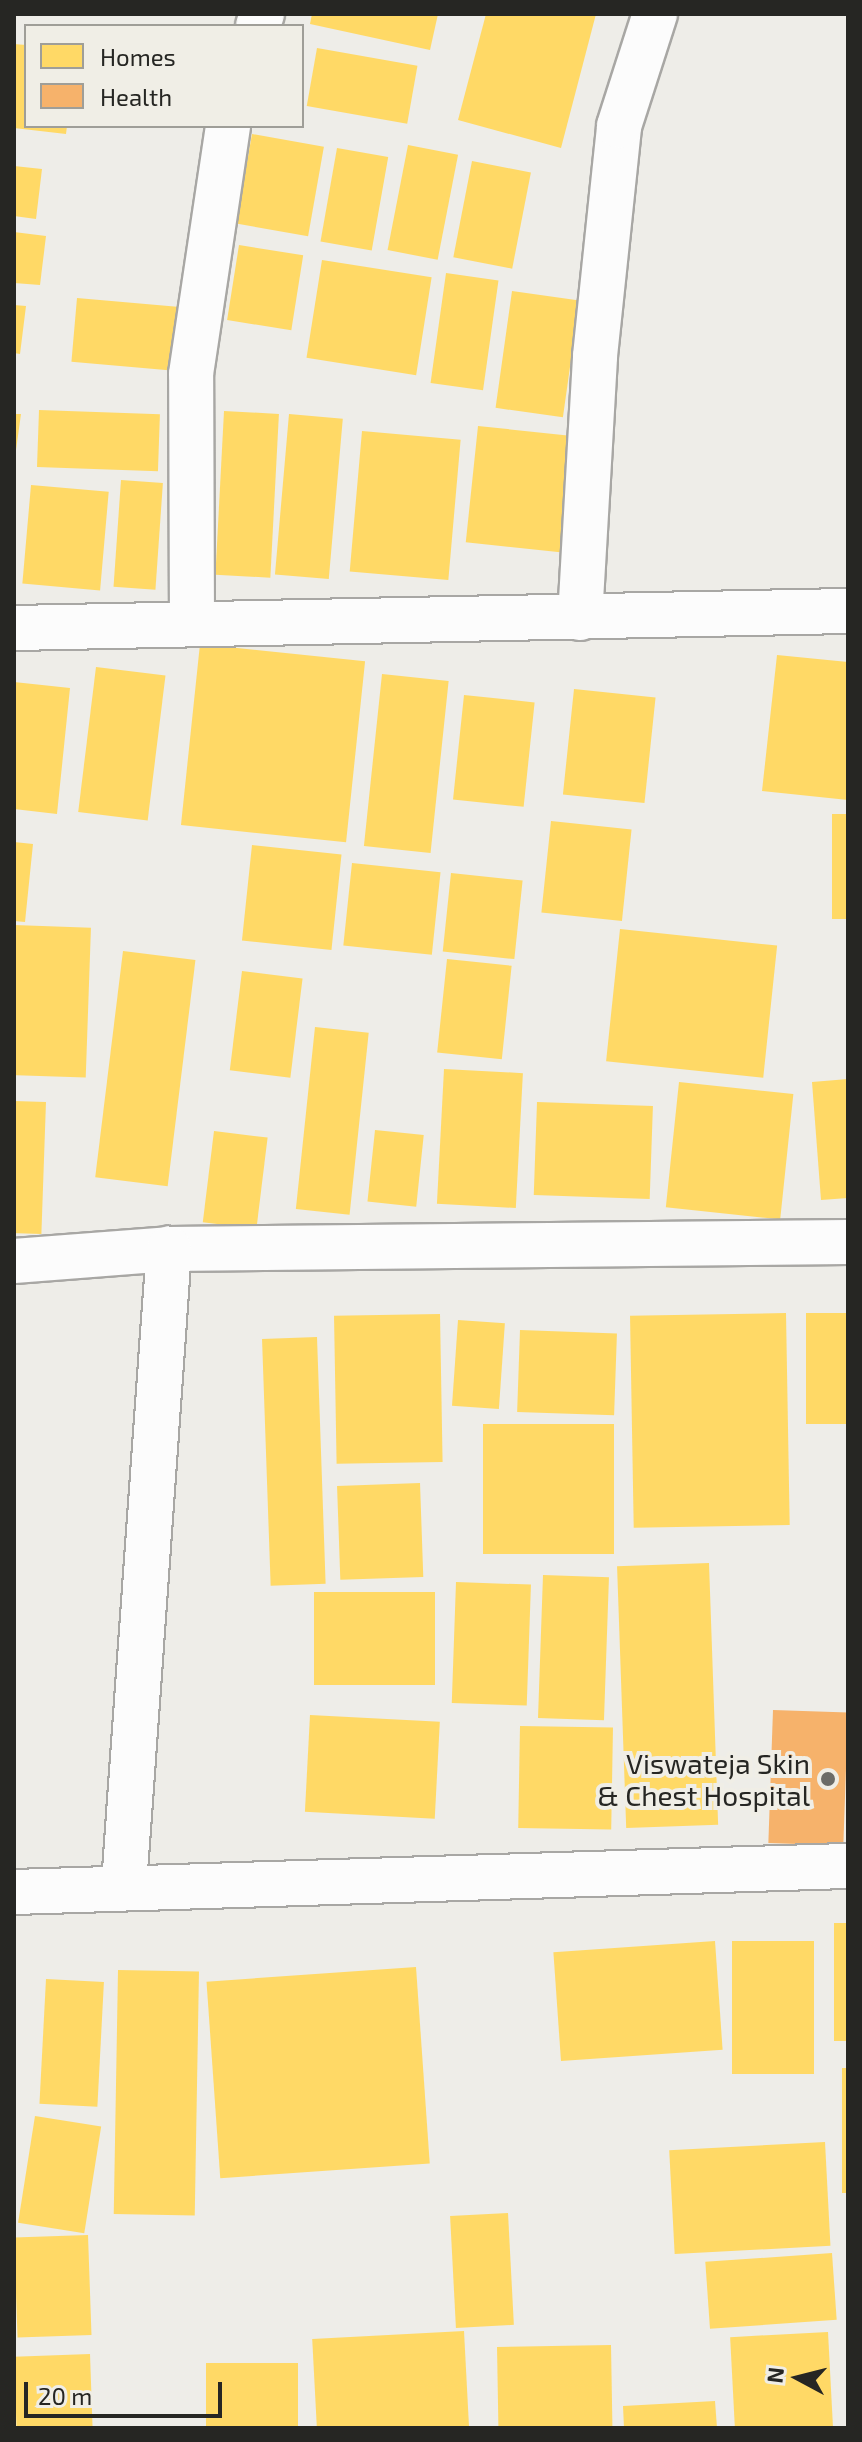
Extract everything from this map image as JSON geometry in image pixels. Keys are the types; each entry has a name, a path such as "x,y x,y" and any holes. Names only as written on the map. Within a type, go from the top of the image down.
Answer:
{"street":[{"path":"580,618 595,356 619,126 655,14"},
{"path":"192,624 191,374 228,128"},
{"path":"14,628 848,611"},
{"path":"14,1261 169,1249 848,1242"},
{"path":"124,1885 169,1249"},
{"path":"14,1892 124,1885 848,1866"}],"building: Homes":[{"path":"312,14 438,14 430,50 310,24"},
{"path":"486,14 596,14 561,148 458,120"},
{"path":"14,44 24,45 24,128 67,128 66,134 14,128"},
{"path":"317,48 417,66 407,124 307,106"},
{"path":"252,134 324,147 308,236 236,224"},
{"path":"408,145 458,155 438,260 388,250"},
{"path":"337,148 388,157 372,251 321,242"},
{"path":"472,161 531,172 512,269 453,257"},
{"path":"14,166 42,169 36,219 14,216"},
{"path":"14,232 46,236 40,285 14,283"},
{"path":"239,245 303,255 291,330 227,320"},
{"path":"322,260 432,277 416,375 307,358"},
{"path":"446,273 498,280 483,390 431,383"},
{"path":"512,291 579,300 563,417 496,408"},
{"path":"77,298 186,307 180,371 71,362"},
{"path":"14,305 26,306 20,354 14,353"},
{"path":"39,410 160,414 158,471 37,467"},
{"path":"224,411 279,414 270,578 215,575"},
{"path":"14,414 21,414 16,450 14,450"},
{"path":"289,414 343,419 329,579 275,574"},
{"path":"478,426 579,437 567,553 466,542"},
{"path":"362,431 461,440 448,580 350,571"},
{"path":"121,480 163,483 155,590 114,587"},
{"path":"31,485 109,492 100,590 22,584"},
{"path":"200,644 365,661 346,842 181,825"},
{"path":"777,655 848,662 848,800 762,791"},
{"path":"96,667 165,676 148,820 78,812"},
{"path":"382,674 449,681 431,853 364,846"},
{"path":"14,682 70,688 57,814 14,809"},
{"path":"574,689 656,698 644,803 563,794"},
{"path":"464,695 535,702 524,807 453,799"},
{"path":"832,814 848,814 848,919 832,919"},
{"path":"551,821 632,829 622,921 541,912"},
{"path":"14,842 33,844 25,922 14,921"},
{"path":"252,845 342,854 331,950 242,940"},
{"path":"352,863 441,872 432,955 343,946"},
{"path":"451,873 523,881 514,959 443,952"},
{"path":"14,925 91,928 86,1078 14,1075"},
{"path":"620,929 777,946 763,1078 606,1061"},
{"path":"123,951 195,960 168,1186 95,1177"},
{"path":"447,959 512,966 502,1059 437,1052"},
{"path":"242,971 303,978 290,1078 230,1070"},
{"path":"315,1027 369,1033 350,1215 296,1209"},
{"path":"444,1069 523,1073 516,1208 437,1204"},
{"path":"848,1079 848,1198 821,1200 812,1082"},
{"path":"679,1082 793,1094 780,1219 666,1207"},
{"path":"14,1101 46,1102 41,1234 14,1233"},
{"path":"537,1102 653,1106 650,1199 534,1195"},
{"path":"375,1130 424,1135 416,1207 367,1202"},
{"path":"214,1131 268,1138 256,1229 203,1222"},
{"path":"786,1313 790,1525 634,1528 630,1316"},
{"path":"806,1313 848,1313 848,1424 806,1424"},
{"path":"440,1314 443,1462 337,1464 334,1316"},
{"path":"458,1320 505,1323 499,1409 452,1406"},
{"path":"520,1330 617,1333 614,1415 517,1412"},
{"path":"317,1337 326,1584 271,1586 262,1339"},
{"path":"483,1424 614,1424 614,1554 483,1554"},
{"path":"420,1483 423,1577 340,1580 337,1486"},
{"path":"709,1563 718,1825 626,1828 617,1566"},
{"path":"543,1575 609,1577 604,1720 538,1718"},
{"path":"456,1582 531,1585 527,1706 452,1703"},
{"path":"314,1592 435,1592 435,1685 314,1685"},
{"path":"310,1715 440,1722 435,1819 305,1812"},
{"path":"520,1726 613,1728 611,1830 518,1828"},
{"path":"834,1923 848,1923 848,2041 834,2041"},
{"path":"715,1941 723,2050 561,2061 553,1952"},
{"path":"732,1941 814,1941 814,2074 732,2074"},
{"path":"416,1967 430,2164 220,2178 207,1982"},
{"path":"118,1970 199,1971 195,2215 114,2214"},
{"path":"46,1979 104,1982 97,2107 39,2104"},
{"path":"842,2068 848,2068 848,2193 842,2193"},
{"path":"35,2116 101,2126 84,2233 18,2223"},
{"path":"825,2142 830,2246 675,2254 669,2150"},
{"path":"508,2213 514,2325 456,2328 450,2216"},
{"path":"88,2235 91,2335 18,2338 14,2238"},
{"path":"832,2253 837,2320 710,2329 705,2262"},
{"path":"464,2331 469,2428 317,2428 312,2339"},
{"path":"828,2332 833,2428 735,2428 730,2337"},
{"path":"611,2345 612,2428 498,2428 497,2347"},
{"path":"90,2354 93,2428 17,2428 14,2357"},
{"path":"206,2363 298,2363 298,2428 206,2428"},
{"path":"715,2401 717,2428 624,2428 623,2406"}],"building: Health":[{"path":"773,1710 848,1713 843,1846 768,1843"}],"place":[{"name":"Viswateja Skin & Chest Hospital","path":"828,1779"}]}
